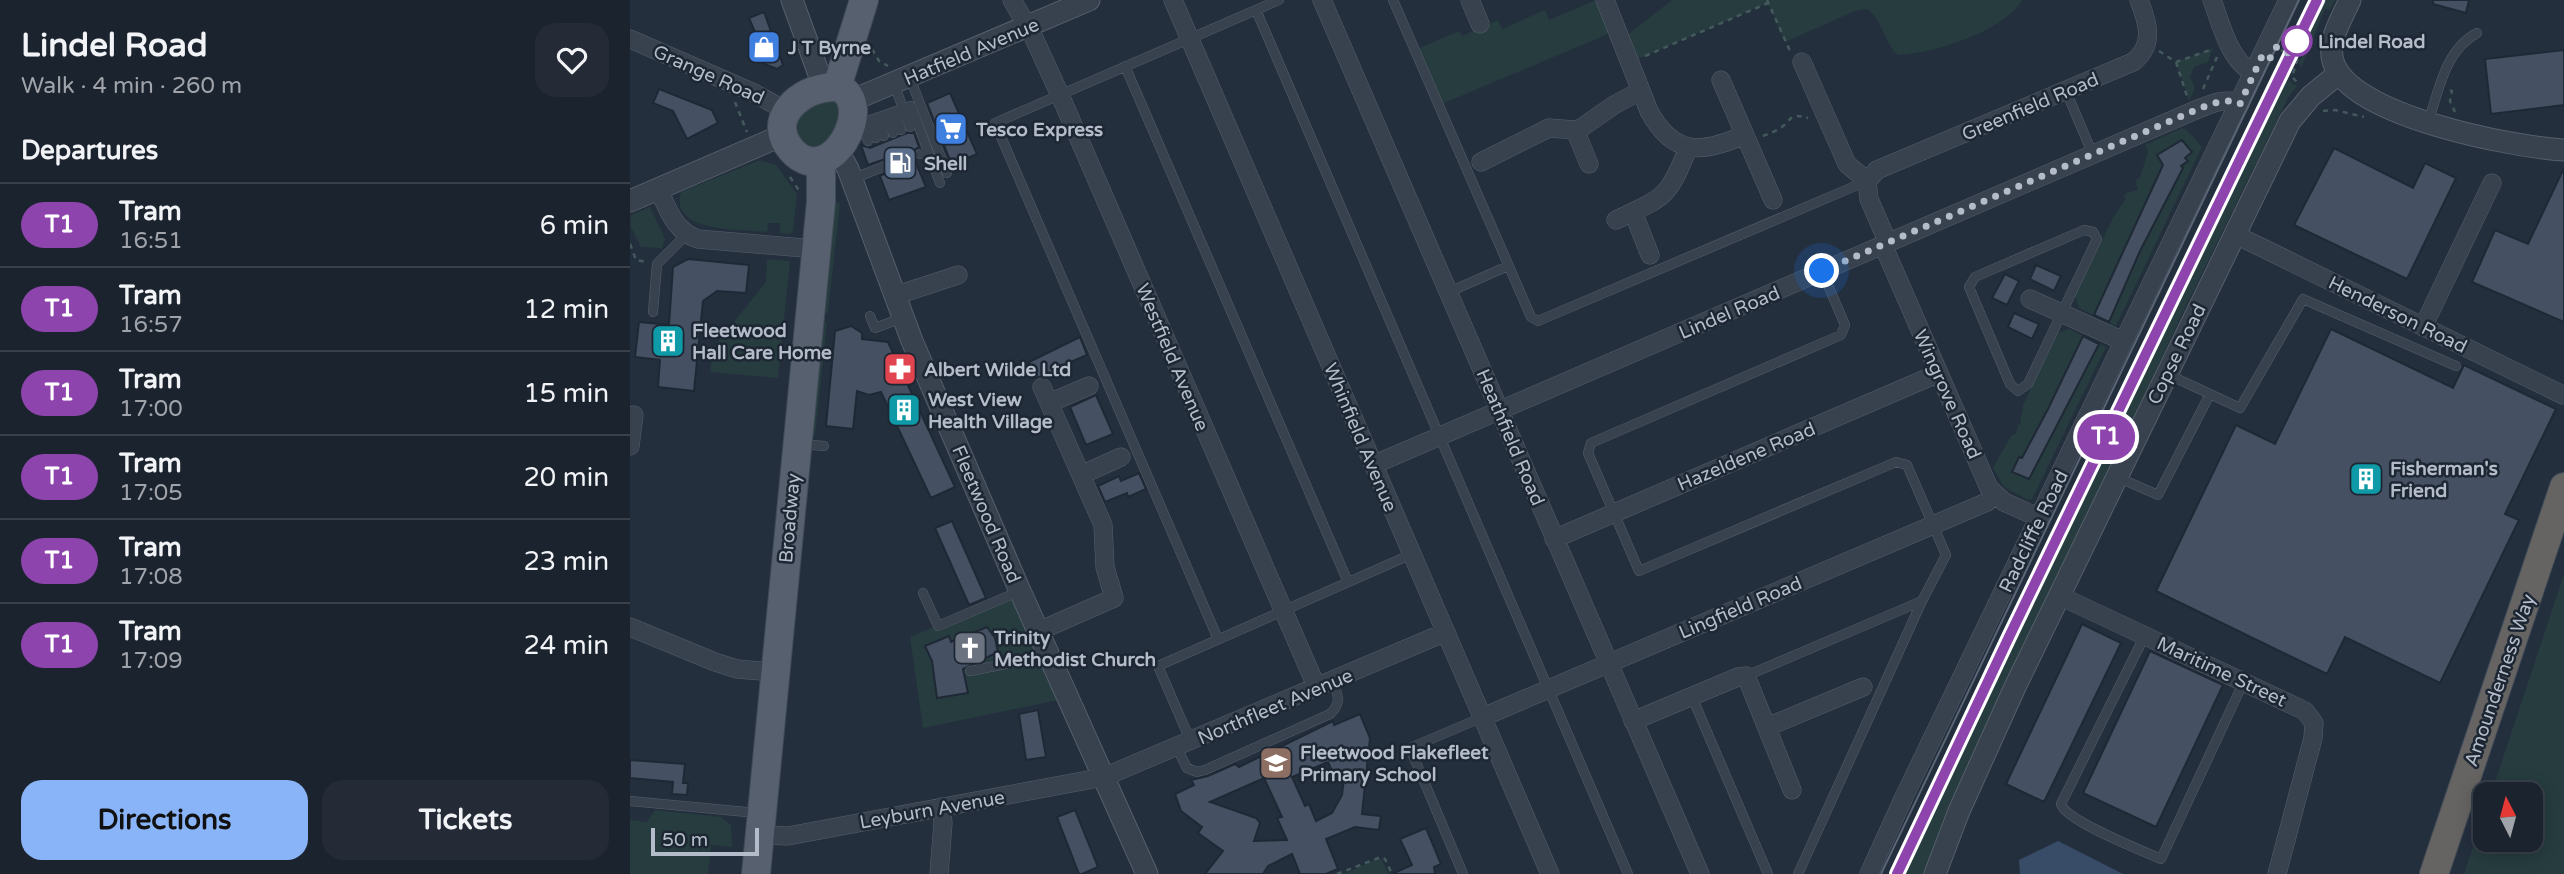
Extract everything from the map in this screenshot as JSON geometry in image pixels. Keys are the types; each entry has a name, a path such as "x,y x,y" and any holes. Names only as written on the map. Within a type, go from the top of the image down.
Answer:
{"highway":[{"name":"Amounderness Way","path":"2434,874 2564,487"}],"main road":[{"path":"864,0 874,118"},
{"path":"796,100 874,118 829,156 812,162 790,149 784,123 796,100"},
{"name":"Broadway","path":"755,874 816,249 829,156"}],"street":[{"path":"792,0 874,118"},
{"name":"Westfield Avenue","path":"1012,0 1060,94 1283,612 1325,685"},
{"name":"Hatfield Avenue","path":"874,118 902,81 1089,0"},
{"name":"Whinfield Avenue","path":"1173,0 1550,874"},
{"name":"Heathfield Road","path":"1322,0 1700,874"},
{"path":"1470,0 1480,24"},
{"path":"1605,0 1657,128 1688,148 1746,139"},
{"path":"2139,0 2147,23 2146,46"},
{"path":"2212,0 2226,44 2237,60 2253,73"},
{"name":"Radcliffe Road","path":"1870,874 1903,797 2040,519 2288,0"},
{"path":"2350,0 2332,44 2332,58 2338,74 2349,85 2374,100 2428,122 2491,141 2564,150"},
{"name":"Grange Road","path":"630,39 754,93 784,123"},
{"name":"Greenfield Road","path":"1867,181 1877,170 2133,62 2146,46"},
{"path":"1802,62 1847,164 1867,181 1869,199 1886,244"},
{"name":"Copse Road","path":"1936,874 1959,811 2015,687 2290,121 2317,104 2338,74"},
{"path":"1721,80 1773,200"},
{"path":"1481,162 1549,128 1575,130 1640,91"},
{"name":"Lindel Road","path":"1373,465 2193,111 2219,101 2232,100 2240,104"},
{"path":"630,201 784,123"},
{"path":"1575,130 1588,164"},
{"path":"1616,220 1665,194 1677,177 1688,148"},
{"name":"Fleetwood Road","path":"829,156 852,179 902,318 1147,874"},
{"path":"2423,327 2492,183"},
{"path":"658,188 672,218 686,235 698,239 816,249"},
{"path":"1633,212 1650,255"},
{"name":"Henderson Road","path":"2234,234 2563,395"},
{"name":"Wingrove Road","path":"1886,244 1939,373 1994,495"},
{"path":"894,296 958,275"},
{"path":"2030,299 2123,341"},
{"name":"Hazeldene Road","path":"1554,539 1939,373"},
{"path":"1039,631 1114,598 1105,567 1103,525 1046,395 1089,386"},
{"path":"630,446 634,415"},
{"path":"1081,475 1121,457"},
{"path":"1994,495 2040,519"},
{"name":"Lingfield Road","path":"1483,717 1987,502 1994,495"},
{"name":"Maritime Street","path":"2060,596 2305,711 2314,723 2313,738 2277,874"},
{"path":"630,627 737,669 775,672"},
{"name":"Northfleet Avenue","path":"1104,777 1446,632"},
{"path":"1633,721 1746,676 1793,790"},
{"path":"1767,727 1863,687"},
{"name":"Leyburn Avenue","path":"760,824 788,836 1104,777"},
{"path":"939,874 943,823 941,807"}],"lane":[{"path":"1218,639 995,123 1279,0"},
{"path":"1393,0 1531,317 1538,321 1867,181"},
{"path":"1256,10 1628,874"},
{"path":"2428,122 2453,53 2461,43 2477,33"},
{"path":"1125,66 1348,582"},
{"path":"874,118 902,81 947,173"},
{"path":"2066,91 2093,155"},
{"path":"874,118 911,106 920,153 940,183"},
{"path":"852,179 880,166"},
{"path":"2084,230 2093,232 2097,239 2063,314 2028,384 2018,391 2010,384 1969,287 1975,277 2084,230"},
{"path":"653,312 657,264 686,235"},
{"path":"1449,292 1508,266"},
{"path":"1798,874 1922,601 1947,555 1908,466 1896,462 1639,571 1588,453 1591,443 1841,335 1845,325 1822,271"},
{"path":"2166,373 2240,408 2303,299 2456,366"},
{"path":"870,316 875,328 902,318"},
{"path":"2118,477 2158,495 2210,394"},
{"path":"796,444 824,446"},
{"path":"1325,685 1339,700 1337,708 1330,714 1197,772 1187,768 1184,745 1158,666 1412,554"},
{"path":"923,593 938,626 1020,590"},
{"path":"1746,676 1922,601"},
{"path":"2145,635 2060,804 2068,815 2161,859 2244,681"},
{"path":"970,671 1049,656"},
{"path":"1692,697 1768,874"},
{"path":"1463,874 1410,748 1483,717"},
{"path":"630,802 760,824"}],"path":[{"path":"1629,63 1768,1 1796,63 1802,62"},
{"path":"2176,62 2226,44"},
{"path":"2193,111 2226,44"},
{"path":"2146,46 2162,52 2176,62 2193,111"},
{"path":"2262,56 2269,60 2276,47 2298,58 2292,77 2317,104"},
{"path":"1746,139 1782,128 1788,119 1797,115 1828,124"},
{"path":"630,244 636,260 657,264"},
{"path":"1337,874 1381,857 1385,859 1392,874"}],"green space":[{"path":"1596,0 1605,0 1618,30 1439,105 1415,50 1459,31 1462,36 1498,20 1502,29 1545,10 1549,20"},
{"path":"1672,0 2022,0 2000,22 1966,39 1912,54 1898,55 1877,19 1867,9 1855,11 1785,42 1768,3 1629,63 1621,40"},
{"path":"2324,0 2335,0 2330,10 2325,9 2301,68 2299,63 2302,56 2298,54"},
{"path":"2213,48 2208,62 2194,67 2190,77 2195,88 2189,101 2176,62"},
{"path":"2293,61 2288,80 2297,86 2288,98 2182,314 1928,874 1902,874"},
{"path":"835,100 844,114 820,153 792,141 800,108"},
{"path":"2182,128 2202,147 2116,326 2079,308 2075,296 2113,218 2126,198 2123,197 2126,193 2138,190 2135,181 2140,177 2148,152 2145,145"},
{"path":"760,160 776,165 797,194 793,231 790,234 780,233 780,223 768,223 767,232 726,229 696,222 686,215 680,205 681,192"},
{"path":"832,202 840,203 828,313 820,312"},
{"path":"650,207 665,239 662,248 641,247 630,225 631,215"},
{"path":"767,259 790,261 778,378 710,372 713,348 766,282"},
{"path":"820,321 827,323 815,435 812,433"},
{"path":"2069,329 2106,347 2032,499 2028,500 2004,487 1993,468 2020,425 2023,405 2058,333"},
{"path":"2564,574 2564,874 2464,874 2473,847 2473,852 2543,852 2543,782 2495,782"},
{"path":"1020,591 1068,698 923,728 910,637"},
{"path":"655,810 721,817 731,825 732,847 705,844 711,846 708,874 630,874 630,820 647,822"},
{"path":"1381,859 1389,874 1344,874"}],"water":[{"path":"2058,841 2123,874 2020,874 2019,860"}],"building":[{"path":"2433,0 2469,0 2466,13 2433,4"},
{"name":"J T Byrne","path":"764,12 783,65 777,69 748,57 757,37 749,18"},
{"path":"2564,50 2564,105 2491,114 2485,59"},
{"path":"659,89 712,110 718,123 687,139 673,111 653,103"},
{"name":"Tesco Express","path":"950,93 977,154 952,165 927,103"},
{"name":"Shell","path":"907,133 914,133 919,147 914,150 913,156 926,187 889,200 880,176 890,171 891,163 885,159 868,165 861,145 870,148"},
{"path":"2182,140 2192,152 2185,158 2188,161 2181,166 2183,168 2140,251 2109,322 2094,315 2163,165 2157,155"},
{"path":"2334,148 2413,188 2425,163 2456,178 2407,279 2294,225"},
{"path":"2564,168 2564,322 2472,282 2495,230 2528,244"},
{"name":"Fleetwood Hall Care Home","path":"688,259 749,265 746,293 717,291 703,301 694,391 658,387 660,360 635,357 639,322 669,325 673,267"},
{"path":"2036,265 2061,276 2054,291 2030,279"},
{"path":"2005,274 2019,281 2007,305 1992,298"},
{"path":"2014,313 2039,324 2032,339 2008,327"},
{"name":"West View Health Village","path":"851,326 862,333 862,339 888,342 955,487 931,498 881,392 869,395 857,391 853,429 826,426 835,331"},
{"name":"Fisherman's Friend","path":"2331,329 2453,388 2464,365 2556,409 2505,514 2519,520 2440,683 2345,637 2327,674 2156,591 2236,425 2275,444"},
{"path":"2083,336 2099,344 2029,479 2012,472 2048,409"},
{"path":"1080,337 1087,355 1059,367 1061,372 1036,378 1029,362"},
{"path":"1096,395 1113,434 1086,445 1070,407"},
{"path":"1139,473 1146,489 1128,497 1127,493 1105,502 1098,486 1119,476 1121,481"},
{"path":"952,521 986,598 969,605 935,528"},
{"path":"2082,624 2121,643 2044,802 2006,784"},
{"path":"987,627 995,638 998,652 963,669 968,693 937,698 932,661 925,646 949,636 951,642"},
{"path":"2150,651 2223,685 2156,827 2083,793"},
{"path":"1038,710 1046,757 1026,760 1019,714"},
{"path":"1360,714 1370,738 1362,814 1381,816 1379,830 1355,827 1326,839 1338,869 1326,874 1300,874 1292,854 1268,866 1263,874 1205,874 1223,851 1198,833 1202,827 1181,811 1175,794 1194,785 1191,780 1235,764 1239,767 1333,721 1334,725","holes":["1328,762 1334,776 1344,779 1342,795 1332,813 1316,821 1309,804 1305,806 1292,777","1264,778 1282,817 1277,818 1287,840 1254,841 1260,823 1256,818 1210,802"]},
{"path":"630,760 685,764 683,783 688,783 687,795 672,794 673,782 630,778"},
{"path":"1075,810 1098,867 1082,874 1079,874 1057,817"},
{"path":"1426,828 1441,864 1434,867 1435,874 1392,874 1412,865 1400,839"}],"tram line":[{"path":"1881,874 2299,0"},
{"name":"T1","path":"1897,874 2317,0"},
{"path":"1902,874 2134,389 2325,0"}],"place":[{"name":"Lindel Road","path":"2297,41"},
{"name":"J T Byrne","path":"764,47"},
{"name":"Tesco Express","path":"951,129"},
{"name":"Shell","path":"900,163"},
{"name":"Fleetwood Hall Care Home","path":"668,341"},
{"name":"Albert Wilde Ltd","path":"900,369"},
{"name":"West View Health Village","path":"904,410"},
{"name":"Fisherman's Friend","path":"2366,479"},
{"name":"Trinity Methodist Church","path":"970,648"},
{"name":"Fleetwood Flakefleet Primary School","path":"1276,763"}],"route":[{"path":"1822,271 2198,109 2219,101 2232,100 2240,104 2262,56 2269,60 2276,47 2290,54 2297,41"}]}
